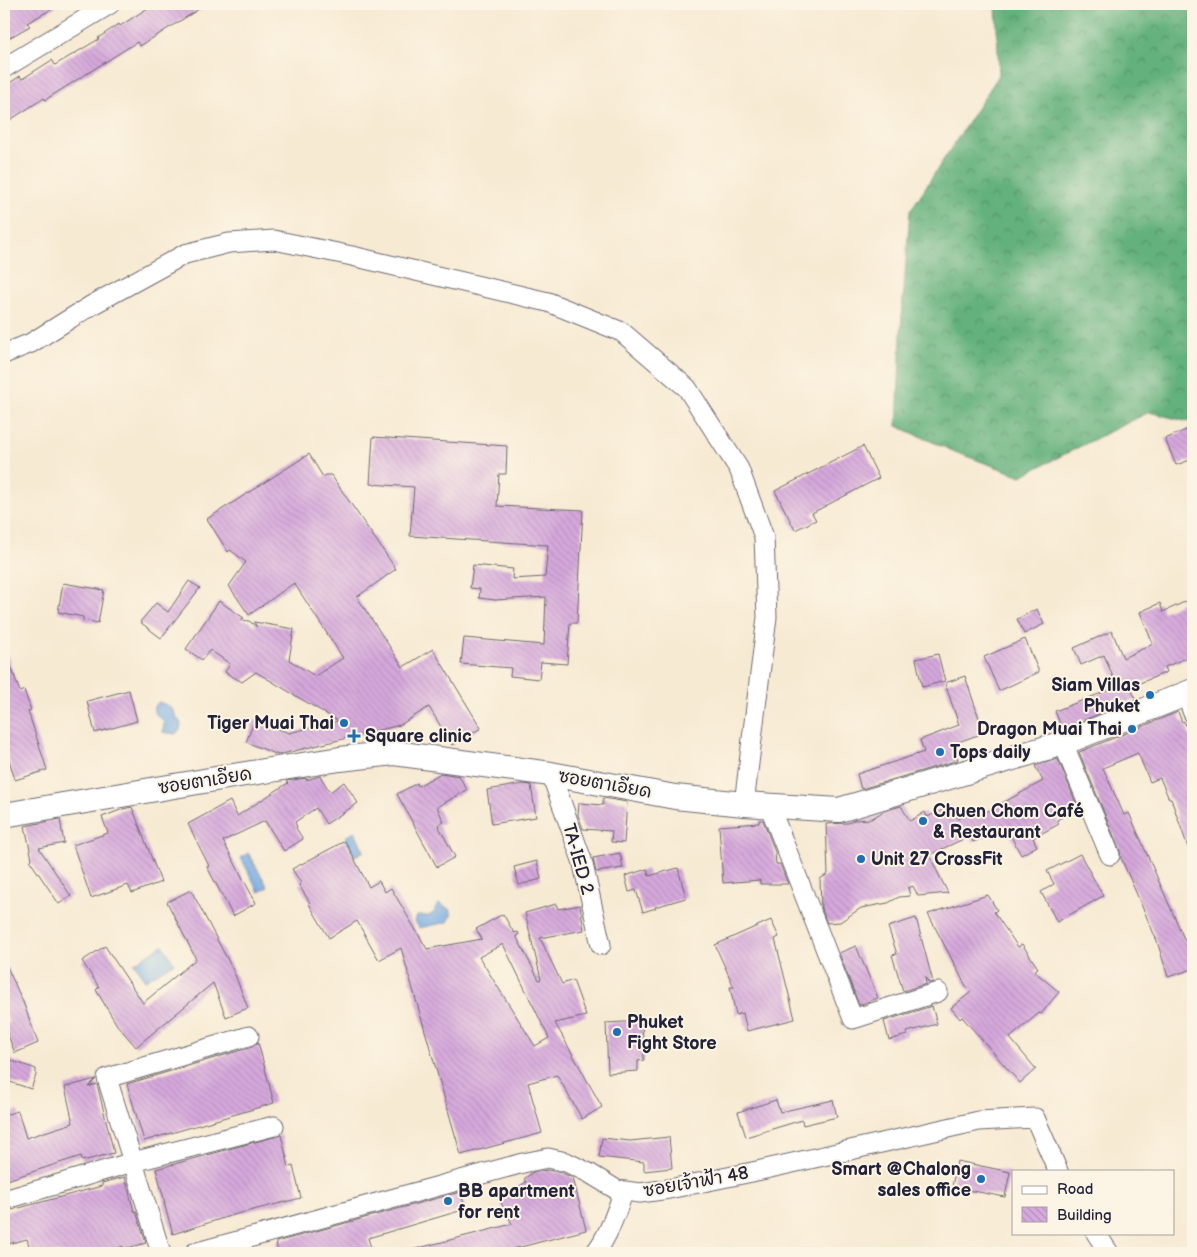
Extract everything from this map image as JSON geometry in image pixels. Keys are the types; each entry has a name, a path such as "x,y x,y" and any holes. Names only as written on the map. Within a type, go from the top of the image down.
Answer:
{"street":[{"path":"4,68 110,4"},
{"path":"4,354 31,343 92,305 185,254 230,243 274,240 352,256 548,302 622,332 687,388 739,469 764,537 767,617 744,804"},
{"name":"ซอยตาเอียด","path":"4,815 257,772 394,753 551,774 675,797 744,804 839,810 1063,743 1191,699"},
{"path":"1063,743 1110,854"},
{"name":"TA-IED 2","path":"551,774 582,860 601,945"},
{"path":"769,805 853,1019 938,992"},
{"path":"161,1253 106,1078 249,1036"},
{"name":"ซอยเจ้าฟ้า 48","path":"194,1253 548,1158 566,1162 589,1173 616,1190 640,1193 669,1190 979,1121 1035,1118 1058,1170"},
{"path":"4,1200 133,1162 274,1126"},
{"path":"595,1253 606,1237 624,1191"},
{"path":"1097,1234 1109,1253"}],"green space":[{"path":"996,4 1193,4 1193,423 1149,412 1021,476 955,452 897,426 902,313 910,211 999,75"}],"water":[{"path":"159,702 172,709 181,723 180,730 175,734 163,732 164,722 154,712 154,706"},
{"path":"355,832 364,851 355,856 345,837"},
{"path":"248,853 268,887 259,892 241,858"},
{"path":"439,904 451,910 451,917 448,922 419,928 415,921 417,916 429,916 435,912 435,908"},
{"path":"163,945 174,963 145,980 134,963"}],"building":[{"path":"4,4 61,4 27,23 30,26 9,38 4,29"},
{"path":"154,4 207,4 140,46 137,42 4,124 4,87 20,76 22,79 52,60 55,65"},
{"path":"1193,427 1193,459 1176,465 1165,439"},
{"path":"373,437 507,446 506,474 499,474 497,506 583,510 577,623 570,623 567,664 541,662 539,679 510,676 511,668 461,664 464,638 544,645 546,597 495,600 479,598 480,589 470,588 473,565 513,569 512,579 545,577 548,545 410,536 414,487 370,484"},
{"path":"863,446 879,478 812,513 816,520 795,530 775,491"},
{"path":"309,454 323,477 331,475 396,569 357,597 403,667 433,649 481,728 452,745 429,707 400,725 278,755 246,742 255,720 289,733 338,721 256,672 242,682 225,672 230,664 210,650 202,660 186,649 219,601 244,618 241,620 249,621 257,627 254,622 294,629 289,660 315,676 343,658 294,583 249,615 229,586 246,562 230,550 228,552 207,519"},
{"path":"189,581 200,588 161,638 140,622 156,603 168,612"},
{"path":"63,583 104,590 98,623 83,620 83,617 58,612"},
{"path":"1193,598 1193,655 1165,667 1167,672 1130,687 1136,699 1062,729 1055,711 1117,687 1104,655 1081,665 1074,648 1112,631 1123,658 1153,644 1140,612 1160,603 1163,612"},
{"path":"1037,609 1044,624 1024,634 1017,619"},
{"path":"1025,639 1039,672 999,691 984,657"},
{"path":"4,652 6,652 20,692 24,690 31,710 28,711 47,770 15,780 4,743"},
{"path":"938,654 945,681 922,687 916,659"},
{"path":"965,676 984,733 952,744 958,760 861,789 857,774 924,752 920,740 959,725 945,683"},
{"path":"129,690 137,721 95,733 87,701"},
{"path":"1178,712 1182,722 1184,721 1193,744 1193,856 1191,856 1171,799 1169,799 1160,778 1150,782 1138,753 1103,768 1124,815 1129,813 1185,941 1191,939 1193,946 1193,969 1168,977 1157,941 1121,858 1120,851 1079,752"},
{"path":"1058,759 1078,808 1057,820 1059,824 1033,838 1037,846 1021,855 1006,827 973,842 970,836 929,855 948,893 918,896 913,886 908,888 910,896 899,897 888,903 861,908 840,922 827,923 821,908 820,879 828,874 826,824 871,819 884,811 901,806 910,821 925,812 927,817 952,806 958,819 984,807 986,812 1043,781 1035,766"},
{"path":"441,773 459,776 467,790 437,807 444,822 438,825 455,857 437,867 397,794 417,783 418,786"},
{"path":"320,776 330,792 344,782 358,803 326,824 316,808 295,822 296,828 303,839 284,851 265,821 223,841 256,903 233,916 207,867 209,866 188,824 230,801 237,816 288,783 286,781 306,778 306,780"},
{"path":"523,784 531,785 536,817 492,824 487,790"},
{"path":"603,798 627,802 624,843 611,842 612,831 583,829 578,815 579,803 603,805"},
{"path":"132,807 161,882 132,893 128,885 91,898 73,845 108,833 102,817"},
{"path":"60,819 64,843 39,848 71,896 59,904 30,861 32,859 25,826"},
{"path":"759,820 763,820 775,852 776,864 780,864 788,884 760,884 760,880 723,883 719,826 759,823"},
{"path":"345,841 369,887 379,881 385,892 391,888 427,949 482,939 476,929 503,914 514,933 518,932 519,934 516,936 539,980 541,979 525,913 556,904 558,909 580,905 584,930 540,938 562,984 573,980 586,1016 555,1023 602,1107 582,1119 557,1075 528,1083 542,1133 461,1155 401,948 379,960 357,921 329,938 309,904 299,885 301,883 292,869","holes":["503,944 549,1038 535,1046 479,957"]},
{"path":"620,853 623,868 596,872 593,858"},
{"path":"1080,854 1103,896 1057,922 1041,892 1054,884 1047,871"},
{"path":"537,861 541,879 519,885 514,867"},
{"path":"678,868 686,898 643,912 636,890 629,892 625,876 647,869 649,876"},
{"path":"191,890 233,970 248,1008 226,1017 213,983 136,1047 117,1025 96,990 99,987 82,961 105,946 143,1003 196,959 167,902"},
{"path":"988,895 997,910 994,912 1018,947 1022,944 1038,968 1034,971 1059,992 1041,1014 1039,1013 1010,1038 1036,1069 1020,1083 962,1017 960,1019 951,1008 971,992 967,988 928,914"},
{"path":"916,918 933,982 929,983 925,977 926,984 903,991 892,955 897,954 888,927"},
{"path":"771,920 779,937 775,939 795,1019 747,1031 743,1013 736,1015 730,987 734,987 715,945"},
{"path":"856,946 878,998 859,1005 839,953"},
{"path":"4,960 23,1002 38,1043 15,1053 4,1025 9,1023 4,1011"},
{"path":"932,1006 937,1024 907,1032 907,1035 889,1040 884,1021"},
{"path":"642,1021 644,1060 638,1061 638,1071 608,1073 606,1023"},
{"path":"258,1042 274,1103 144,1141 127,1084 252,1047"},
{"path":"4,1058 36,1069 31,1089 4,1080"},
{"path":"96,1079 88,1087 97,1084 114,1153 82,1161 81,1156 4,1181 4,1115 18,1111 26,1138 73,1123 65,1087"},
{"path":"776,1100 780,1112 833,1100 837,1117 803,1125 802,1120 746,1137 738,1112"},
{"path":"281,1135 289,1167 293,1166 301,1198 233,1215 173,1234 156,1169"},
{"path":"669,1137 672,1168 644,1171 644,1162 599,1157 602,1138 630,1141"},
{"name":"Smart @Chalong sales office","path":"957,1161 1010,1172 1005,1197 952,1187"},
{"path":"548,1170 573,1178 586,1230 498,1253 416,1253 415,1249 512,1224 499,1199 526,1182 524,1179 533,1172"},
{"path":"125,1177 134,1211 136,1211 146,1243 124,1249 123,1246 104,1253 31,1253 27,1239 4,1245 4,1212 102,1186 102,1183"},
{"path":"460,1192 466,1209 368,1238 372,1251 364,1253 278,1253 276,1242"}],"place":[{"name":"Siam Villas Phuket","path":"1150,695"},
{"name":"Tiger Muai Thai","path":"344,723"},
{"name":"Dragon Muai Thai","path":"1132,729"},
{"name":"Square clinic","path":"354,736"},
{"name":"Tops daily","path":"940,752"},
{"name":"Chuen Chom Café & Restaurant","path":"923,821"},
{"name":"Unit 27 CrossFit","path":"861,859"},
{"name":"Phuket Fight Store","path":"617,1032"},
{"name":"Smart @Chalong sales office","path":"981,1179"},
{"name":"BB apartment for rent","path":"448,1201"}]}
